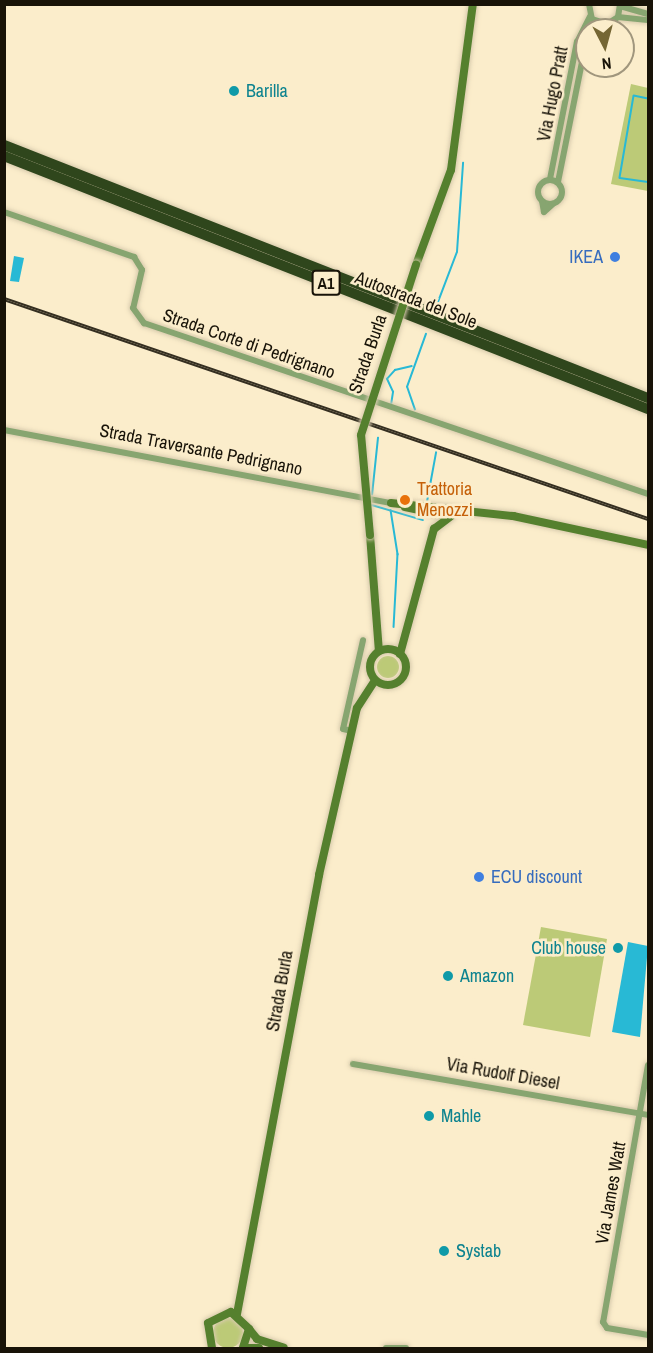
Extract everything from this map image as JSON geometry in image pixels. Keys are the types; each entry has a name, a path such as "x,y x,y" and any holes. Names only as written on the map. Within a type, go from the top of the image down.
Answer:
{"highway":[{"name":"Autostrada del Sole","path":"4,145 648,398"},
{"name":"Autostrada del Sole","path":"4,156 648,409"}],"main road":[{"name":"Strada Burla","path":"237,1314 319,875 357,708 375,680 369,664 379,651 378,631 361,435 416,265 451,170 473,4"},
{"name":"Strada Traversante Pedrignano","path":"391,503 428,510 489,514 648,545"},
{"path":"375,680 386,685 402,678 406,664 400,654 439,518 428,510"},
{"path":"428,510 434,529"},
{"name":"Strada Traversante Pedrignano","path":"439,518 489,514"},
{"name":"Strada Traversante Pedrignano","path":"439,518 451,516 529,521"},
{"path":"379,651 400,654"},
{"path":"212,1348 208,1323 218,1314 237,1314 257,1339 284,1348"},
{"path":"249,1329 244,1348 259,1348"}],"street":[{"path":"589,4 590,16 593,18"},
{"path":"648,14 620,5 618,17 648,20"},
{"name":"Via Hugo Pratt","path":"550,179 577,42 590,16"},
{"name":"Via Hugo Pratt","path":"558,182 579,78"},
{"path":"550,179 558,182 562,195 553,204 542,201 538,186 550,179"},
{"name":"Strada Corte di Pedrignano","path":"4,212 134,257 142,270 133,308 144,323 648,494"},
{"name":"Strada Traversante Pedrignano","path":"4,430 391,503"},
{"path":"352,731 343,729 363,640"},
{"name":"Via Rudolf Diesel","path":"353,1064 648,1115"},
{"name":"Via James Watt","path":"648,1065 604,1326 648,1335"},
{"path":"386,1348 406,1348"}],"green space":[{"path":"631,84 648,88 648,191 611,184"},
{"path":"388,656 396,659 399,667 396,675 388,678 380,675 377,667 380,659"},
{"path":"541,927 607,939 590,1037 523,1025"},
{"path":"228,1318 239,1322 243,1333 239,1344 228,1348 217,1344 213,1333 217,1322"}],"water":[{"path":"14,256 24,258 19,282 10,281"},
{"path":"628,942 648,946 640,1037 612,1032"}],"waterway":[{"path":"648,99 634,96 620,178 648,182"},
{"path":"438,302 457,252 463,163"},
{"path":"415,410 407,387 426,334"},
{"path":"391,405 393,392 387,379 395,370 412,366"},
{"path":"372,495 378,438"},
{"path":"427,502 436,453"},
{"path":"372,505 423,520"},
{"path":"391,510 398,554 394,627"}],"railway":[{"path":"4,299 648,519"}],"place":[{"name":"Barilla","path":"234,91"},
{"name":"IKEA","path":"615,257"},
{"name":"Trattoria Menozzi","path":"405,500"},
{"name":"ECU discount","path":"479,877"},
{"name":"Club house","path":"618,948"},
{"name":"Amazon","path":"448,976"},
{"name":"Mahle","path":"429,1116"},
{"name":"Systab","path":"444,1251"}]}
